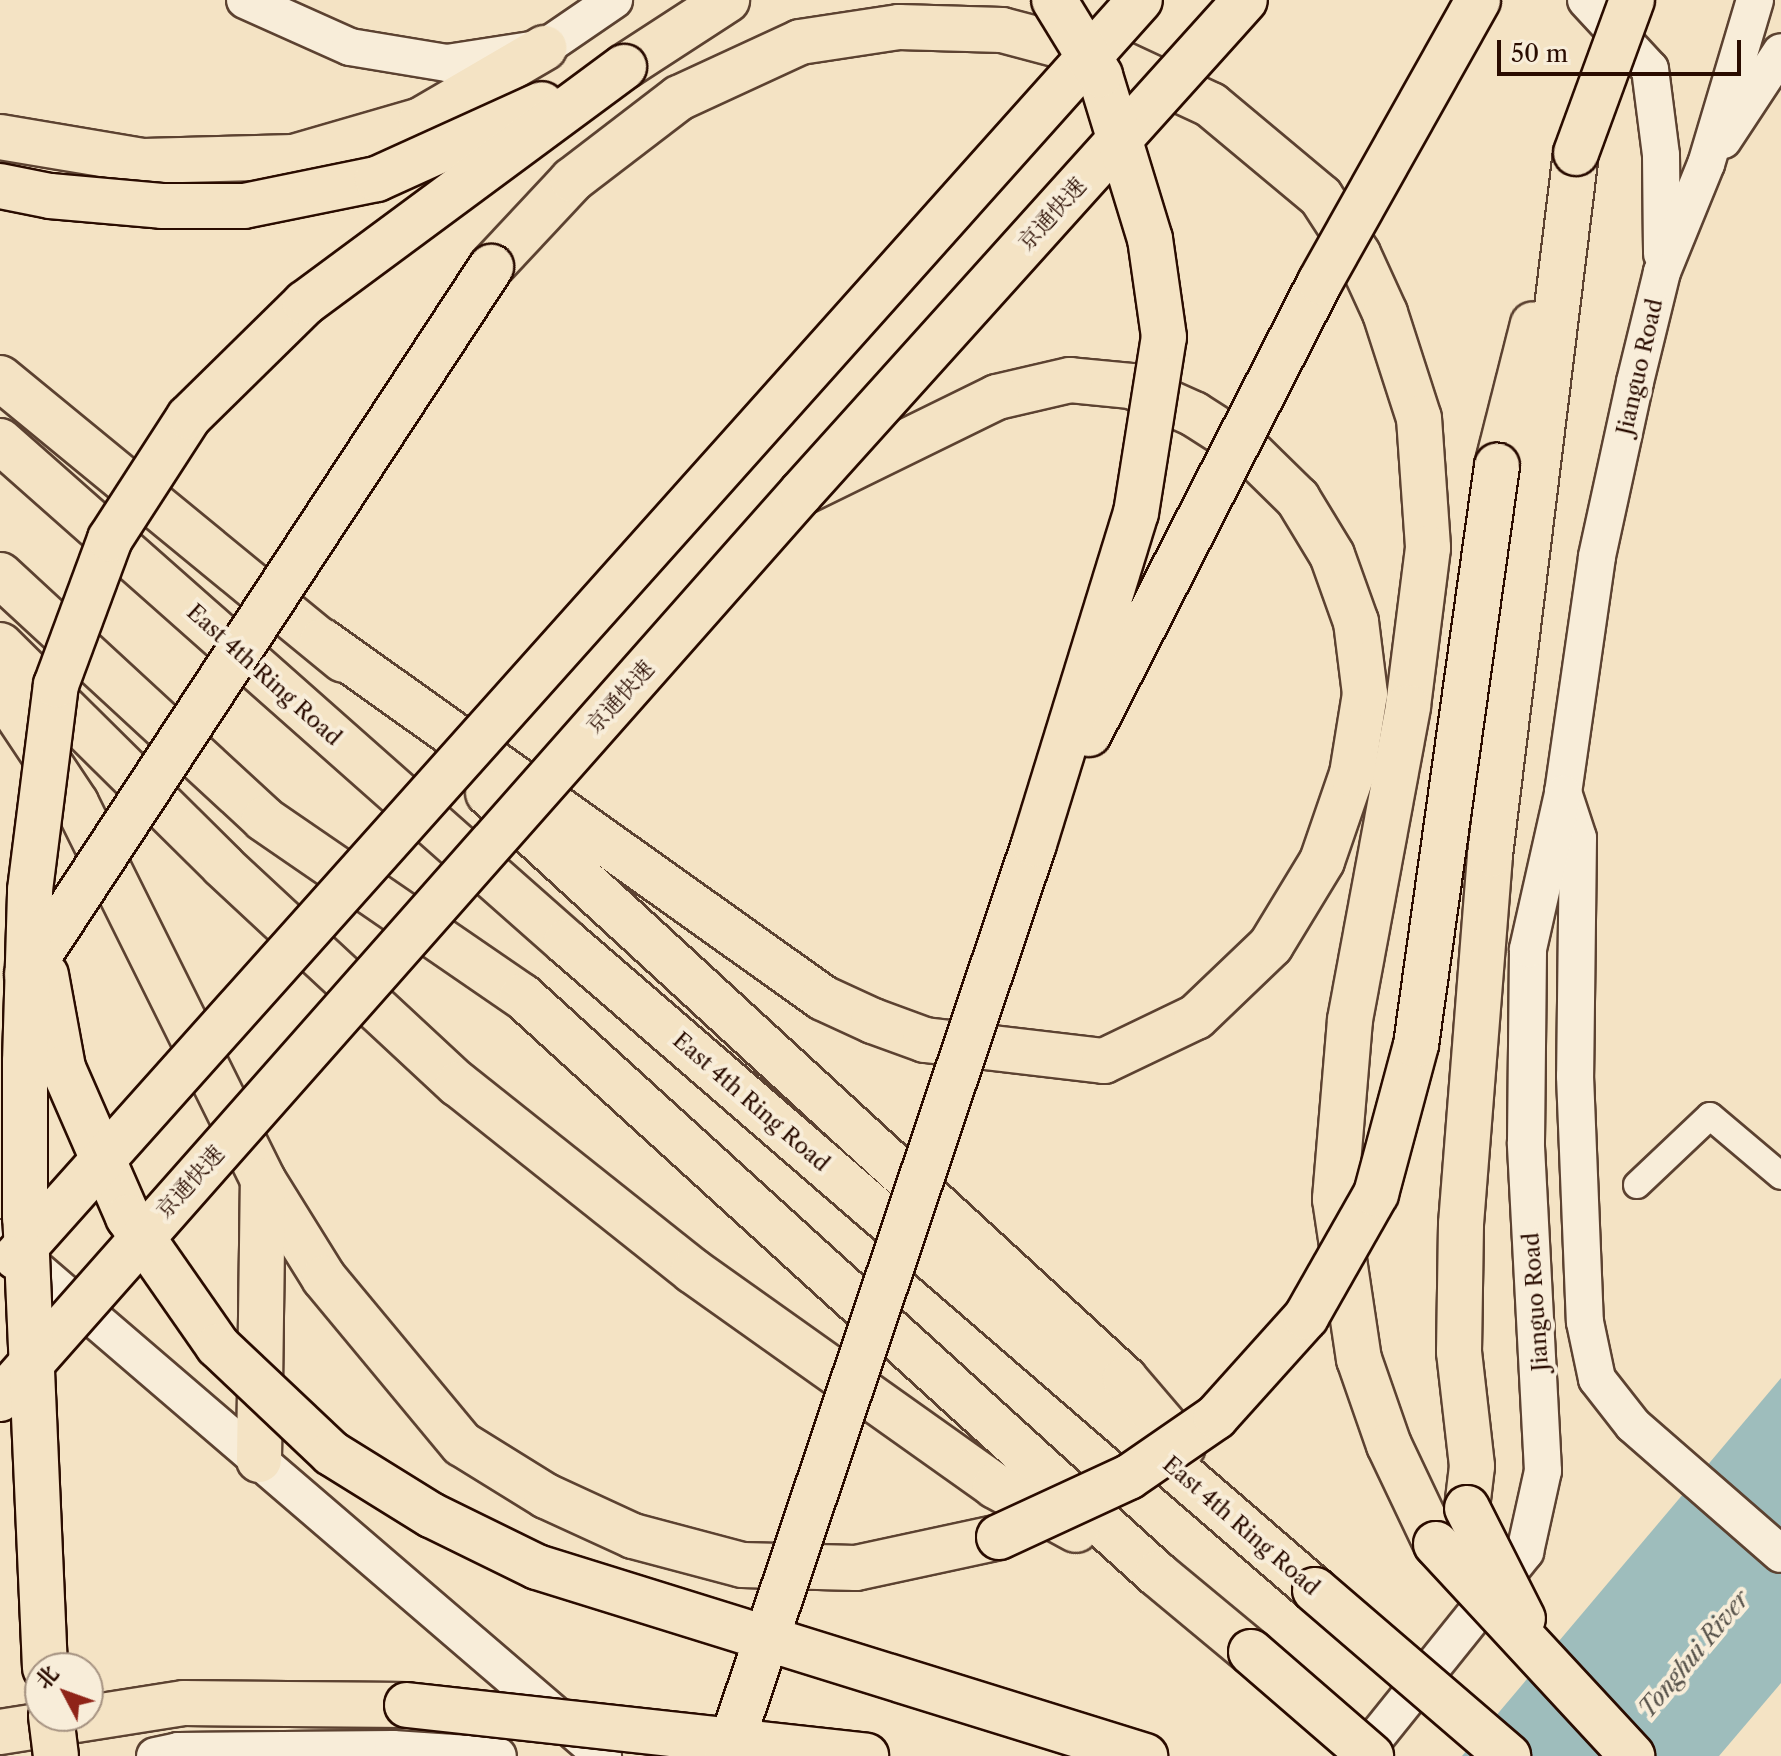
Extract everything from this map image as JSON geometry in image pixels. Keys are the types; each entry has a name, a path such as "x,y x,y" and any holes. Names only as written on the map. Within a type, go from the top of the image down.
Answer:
{"highway":[{"path":"44,1652 25,1218 30,890 56,685 110,539 189,417 305,303 624,67 727,0"},
{"path":"727,1756 1034,844 1136,513 1164,337 1150,239 1100,75 1054,0"},
{"path":"0,1275 1140,0"},
{"name":"京通快速","path":"0,1399 801,493 1245,0"},
{"path":"1034,844 1320,282 1478,0"},
{"path":"0,689 76,803 263,1180 324,1278 462,1444 546,1496 633,1536 742,1565 856,1568 999,1537 1129,1477 1216,1417 1306,1317 1376,1194 1416,1045 1497,466 1576,153 1632,0"},
{"path":"0,1015 491,267 572,180 679,98 800,42 899,27 1002,30 1112,59 1211,105 1321,197 1358,254 1385,313 1419,418 1428,548 1408,707 1350,1020 1335,1199 1359,1359 1389,1445 1436,1544 1551,1674 1632,1756"},
{"path":"0,137 144,161 294,157 421,120 544,48"},
{"path":"0,186 50,196 162,206 258,203 377,179 624,67"},
{"path":"1551,1674 1467,1508 1472,1466 1459,1352 1461,1224 1490,855 1576,153"},
{"path":"0,378 322,641 1125,1379 1269,1550"},
{"path":"322,641 823,998 925,1040 1104,1061 1196,1017 1271,945 1322,861 1352,774 1365,694 1356,622 1332,555 1298,499 1244,446 1194,414 1131,386 1070,380 997,397 801,493"},
{"name":"East 4th Ring Road","path":"0,441 566,942 1508,1756"},
{"path":"0,575 264,819 522,996 1157,1574 1371,1756"},
{"path":"0,645 223,866 458,1084 693,1271 995,1486 1157,1574"},
{"path":"30,890 63,1068 128,1217 218,1346 331,1453 431,1515 537,1567 1145,1756"},
{"path":"259,1460 263,1180"},
{"path":"0,1732 184,1703 407,1705 866,1756"},
{"path":"53,1732 56,1756"}],"street":[{"path":"245,0 350,47 447,63 544,48 614,0"},
{"path":"1586,0 1650,69 1661,155 1662,272"},
{"name":"Jianguo Road","path":"1361,1756 1525,1552 1543,1471 1526,1142 1528,949 1563,792 1597,557 1662,272 1706,164 1755,0"},
{"path":"1706,164 1781,52"},
{"path":"1563,792 1578,838 1575,1076 1585,1322 1597,1379 1633,1425 1781,1554"},
{"path":"1637,1185 1710,1116 1781,1176"},
{"path":"0,1238 603,1756"},
{"path":"155,1756 178,1751 393,1749 498,1756"}],"water":[{"name":"Tonghui River","path":"1781,1378 1781,1683 1719,1756 1462,1756"}]}
